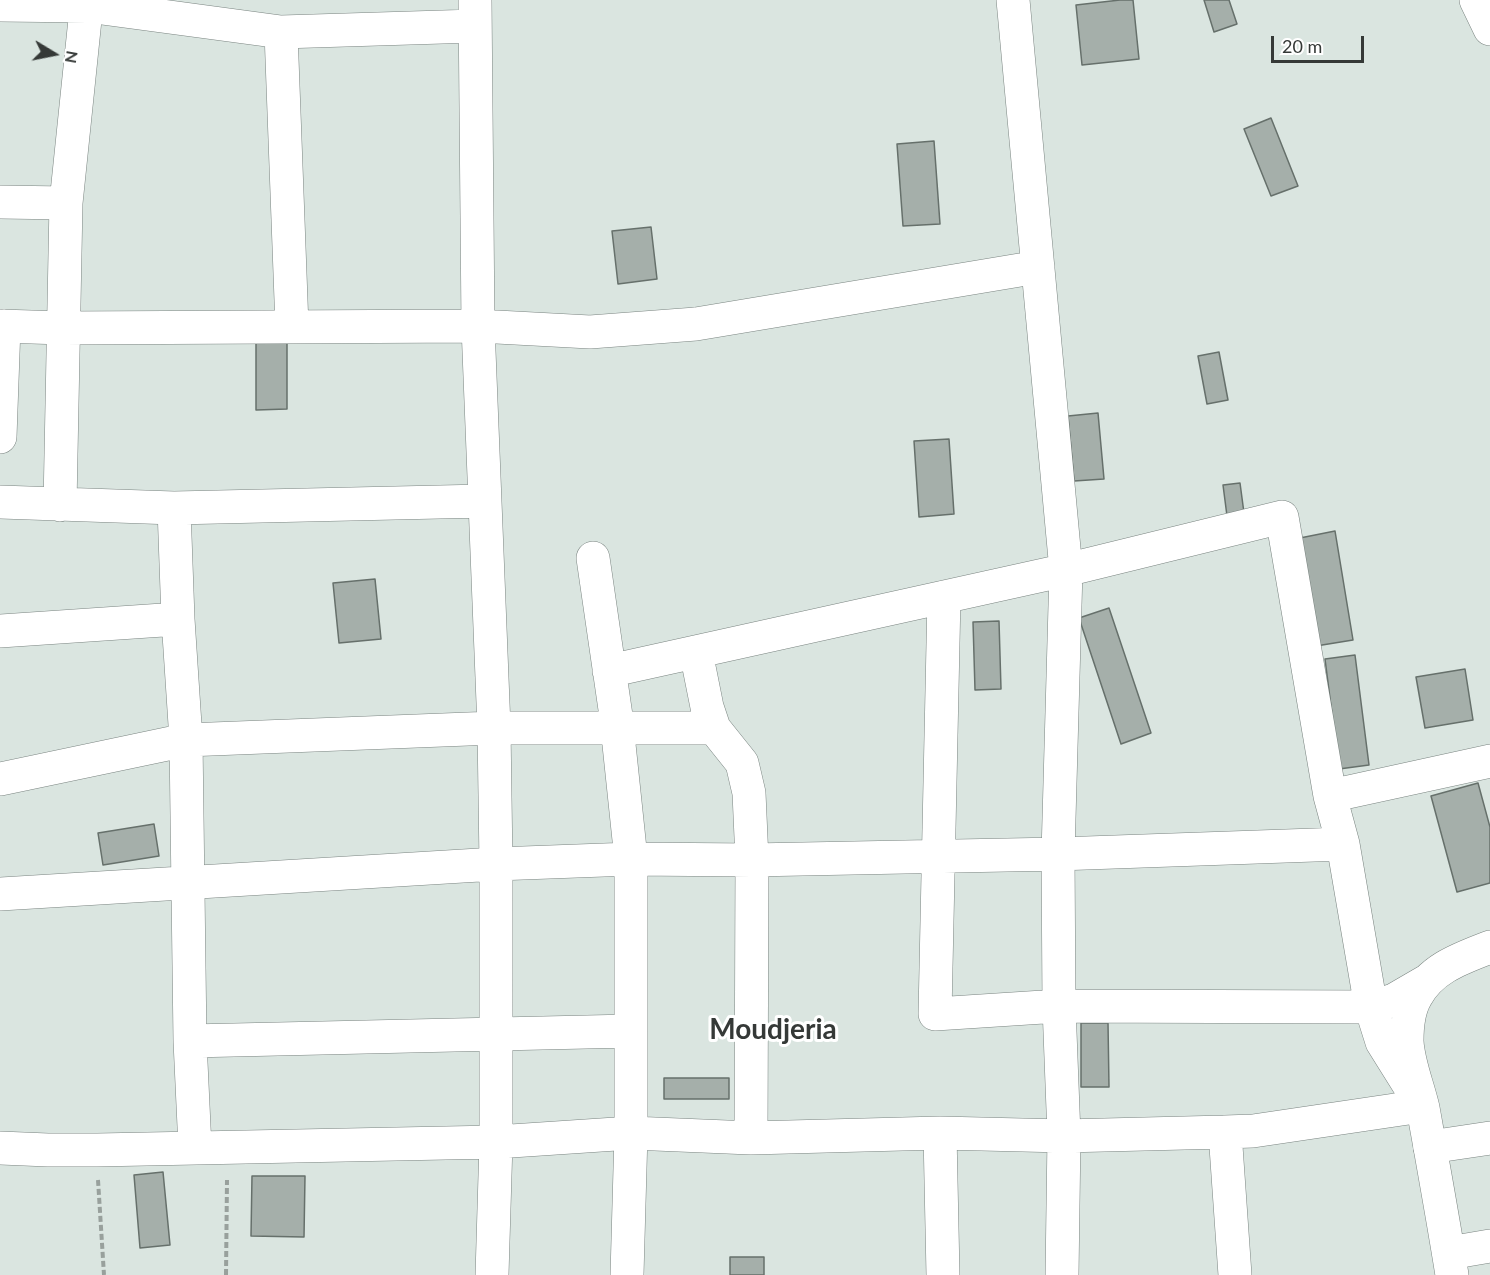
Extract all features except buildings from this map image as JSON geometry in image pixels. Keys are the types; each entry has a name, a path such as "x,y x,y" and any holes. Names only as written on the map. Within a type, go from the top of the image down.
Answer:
{"street":[{"path":"1013,0 1066,570 1058,854 1059,1006 1064,1136 1062,1275"},
{"path":"1476,0 1490,29"},
{"path":"0,5 87,3 280,32 475,13 478,326 494,728 496,864 496,1142 492,1275"},
{"path":"60,505 66,203 87,3"},
{"path":"280,32 292,327"},
{"path":"0,202 66,203"},
{"path":"0,437 2,326 63,328 478,326 590,332 696,324 1038,267"},
{"path":"0,502 174,508 484,501"},
{"path":"174,508 186,740 190,1041 195,1149"},
{"path":"609,671 1066,570 1282,517 1330,796 1343,844 1371,1007 1382,1042 1422,1106"},
{"path":"593,558 631,860 631,1133 627,1275"},
{"path":"944,597 935,1014 1059,1006 1371,1007 1394,1000 1457,960 1490,947"},
{"path":"0,631 178,619"},
{"path":"696,652 707,708 714,728 742,763 749,793 752,860 751,1138"},
{"path":"0,779 186,740 494,728 714,728"},
{"path":"1330,796 1490,761"},
{"path":"0,894 496,864 1058,854 1343,844"},
{"path":"1425,982 1415,998 1410,1013 1407,1043 1422,1106 1451,1264 1490,1246"},
{"path":"190,1041 631,1031"},
{"path":"0,1148 195,1149 496,1142 631,1133 751,1138 940,1133 1064,1136 1225,1132 1253,1131 1422,1106"},
{"path":"1225,1132 1235,1275"},
{"path":"940,1133 943,1275"},
{"path":"1430,1147 1490,1138"}],"path":[{"path":"226,1275 227,1148"},
{"path":"97,1150 104,1275"}],"district":[{"name":"Moudjeria","path":"773,1030"}]}
